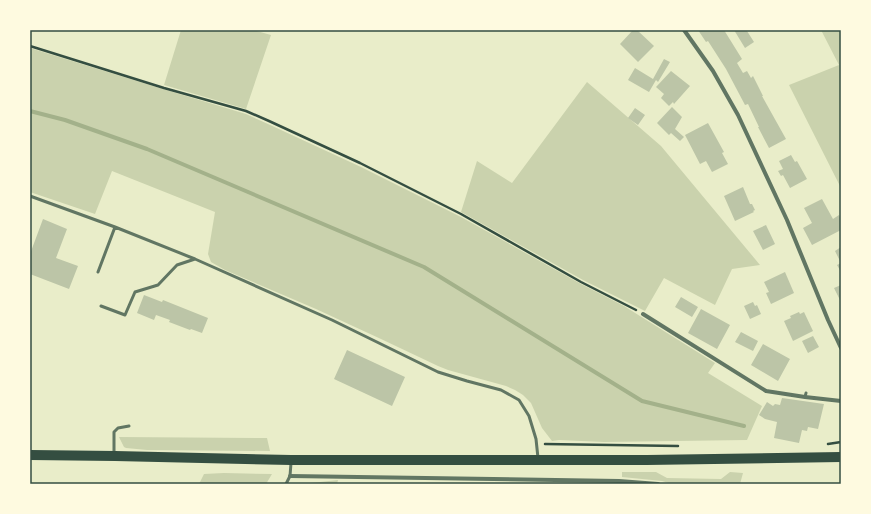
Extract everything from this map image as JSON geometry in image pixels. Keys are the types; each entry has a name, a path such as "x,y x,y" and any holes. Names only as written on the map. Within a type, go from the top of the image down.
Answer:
{"main road":[{"path":"30,455 291,460 655,460 841,457"}],"street":[{"path":"684,30 713,71 738,116 787,220 841,348"},
{"path":"642,314 766,391 841,401"},
{"path":"290,476 619,480 658,484"}],"lane":[{"path":"30,196 115,227 195,260 332,320 438,372 501,390 519,400 529,416 536,444 538,460"},
{"path":"98,272 115,227"},
{"path":"159,245 160,239"},
{"path":"101,306 125,315 136,292 158,285 176,265 195,260"},
{"path":"114,456 114,432 118,428 129,426"},
{"path":"286,484 290,476 291,460"}],"path":[{"path":"30,46 164,88 246,111 269,121 360,163 461,214 581,282 642,314"},
{"path":"825,444 841,442"},
{"path":"536,444 684,446"}],"green space":[{"path":"181,30 253,30 271,35 246,109 164,85"},
{"path":"821,30 841,30 841,188 789,85 839,65"},
{"path":"30,48 246,114 361,167 461,217 581,284 624,306 715,363 708,373 762,406 747,440 604,442 552,441 542,428 531,403 515,390 438,366 316,309 225,270 211,262 208,254 215,212 112,171 95,214 30,192"},
{"path":"587,82 661,146 760,265 732,269 715,305 664,278 645,311 583,280 461,212 477,161 512,183"},
{"path":"119,437 267,438 270,451 147,450 126,448"},
{"path":"622,472 656,472 667,478 721,479 730,472 743,473 740,484 672,484 662,481 622,477"},
{"path":"204,474 272,474 266,484 199,484"},
{"path":"338,480 337,484 302,484"},
{"path":"584,483 584,484 501,484"}],"building":[{"path":"633,30 637,30 654,46 638,62 620,44"},
{"path":"698,30 724,30 742,59 737,63 743,73 747,71 751,78 753,76 762,96 786,139 769,148 748,104 745,105 726,69 708,41 706,42"},
{"path":"734,30 749,30 747,31 754,42 745,48"},
{"path":"664,59 670,62 658,82 656,80 649,92 628,80 635,68 653,79"},
{"path":"671,71 690,86 674,104 673,102 669,106 661,98 664,94 656,87"},
{"path":"672,107 682,117 675,129 684,137 680,141 671,133 669,135 657,123"},
{"path":"635,108 645,115 638,125 628,118"},
{"path":"708,123 724,152 722,153 728,164 712,172 706,161 700,164 685,135"},
{"path":"791,155 795,162 797,161 807,179 790,188 783,175 781,176 778,171 783,169 779,161"},
{"path":"743,187 750,204 752,204 755,210 753,211 754,212 735,221 724,196"},
{"path":"822,199 833,219 839,215 841,219 841,230 812,245 803,228 812,223 804,208"},
{"path":"43,219 67,229 56,258 78,266 69,289 30,274 30,254"},
{"path":"766,225 775,244 763,250 753,231"},
{"path":"841,247 841,263 835,251"},
{"path":"841,263 841,272 837,265"},
{"path":"785,272 794,293 771,304 766,293 769,292 764,282"},
{"path":"841,285 841,302 834,288"},
{"path":"144,295 162,302 163,300 208,318 202,333 169,322 170,320 156,315 154,320 137,313"},
{"path":"681,297 698,307 692,317 675,307"},
{"path":"753,302 755,306 757,305 761,314 750,319 744,306"},
{"path":"701,309 730,325 717,349 688,333"},
{"path":"799,312 800,314 804,312 813,331 793,341 784,321 791,318 790,316"},
{"path":"741,332 758,341 753,351 735,342"},
{"path":"813,336 819,347 808,353 802,341"},
{"path":"763,344 790,359 778,381 751,365"},
{"path":"347,350 405,377 392,406 334,379"},
{"path":"782,398 824,404 818,429 808,427 807,431 802,430 799,443 774,438 777,422 765,419 759,415 767,402 773,406 775,404 780,405"}],"waterway":[{"path":"30,111 65,120 147,149 424,267 642,401 744,426"}]}
